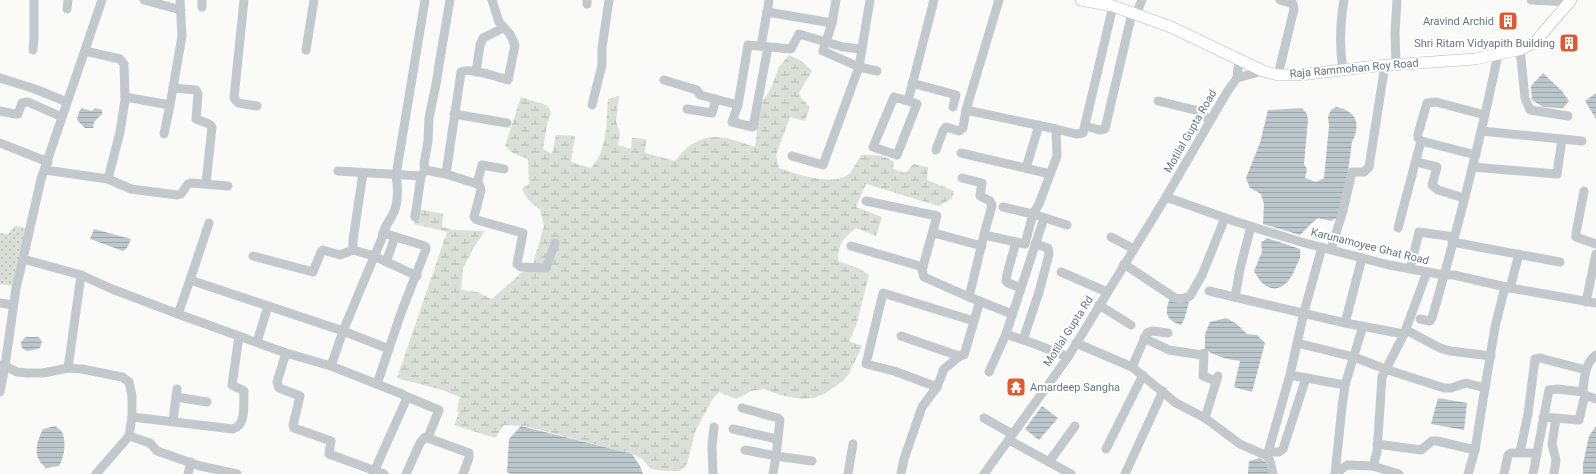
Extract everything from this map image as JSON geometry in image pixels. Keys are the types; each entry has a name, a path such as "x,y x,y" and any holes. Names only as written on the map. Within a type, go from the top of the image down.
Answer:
{"main road":[{"name":"Raja Rammohan Roy Road","path":"1081,0 1093,1 1113,6 1171,27 1263,71 1278,74 1299,75 1391,64 1475,59 1520,49 1536,41 1570,1"}],"street":[{"path":"33,50 34,0"},
{"path":"0,392 3,365 14,305 41,179 102,0"},
{"path":"144,0 180,10"},
{"path":"164,134 182,36 180,0"},
{"path":"244,0 234,98 238,103 257,106"},
{"path":"306,50 314,0"},
{"path":"331,366 343,331 385,225 392,215 396,204 396,175 426,0"},
{"path":"415,217 428,141 429,118 450,0"},
{"path":"446,174 461,72 465,70 508,80 515,45 510,34 499,22 492,0"},
{"path":"592,105 602,64 602,48 609,0"},
{"path":"769,0 764,46 753,127 732,122 738,105 748,45 764,46 791,49 799,34 843,47 861,49"},
{"path":"836,0 832,24 823,51 860,67 877,71"},
{"path":"792,156 823,165 860,67 861,49 870,0"},
{"path":"908,101 934,0"},
{"path":"936,150 946,127 961,131 963,128 966,110 998,0"},
{"path":"1085,126 1100,130 1105,129 1134,14 1142,0"},
{"path":"1278,74 1294,9 1293,4 1290,2 1280,0"},
{"path":"1342,70 1340,47 1341,17 1344,0"},
{"path":"1273,474 1267,454 1290,375 1304,312 1327,248 1343,211 1352,172 1364,172 1368,168 1391,64 1397,0"},
{"path":"1530,0 1570,1"},
{"path":"966,110 1081,135 1085,126 1113,6"},
{"path":"768,12 832,24"},
{"path":"476,72 480,45 483,38 503,28"},
{"path":"1520,49 1525,98 1530,110 1568,116"},
{"path":"85,51 123,61 124,64 125,97 120,132 108,179"},
{"path":"1420,320 1427,322 1431,320 1473,167 1498,54"},
{"name":"Motilal Gupta Road","path":"1166,197 1227,92 1237,78 1239,60"},
{"path":"1237,78 1263,71"},
{"path":"0,78 35,89 67,102"},
{"path":"664,80 697,90 700,95 738,105"},
{"path":"912,83 956,95 953,107"},
{"path":"173,88 196,90 198,94 196,119 211,125 212,127 206,183"},
{"path":"125,97 170,105"},
{"path":"894,97 908,101 917,104 897,154 873,147 894,97"},
{"path":"687,110 712,113 716,99"},
{"path":"1158,101 1199,111 1210,121"},
{"path":"0,111 18,114 22,103 28,102 62,117"},
{"path":"1476,155 1421,141 1418,138 1418,134 1427,103 1436,102 1485,115"},
{"path":"454,114 507,123"},
{"path":"1026,168 1039,125"},
{"path":"984,235 1025,244 1033,214 1057,156 1056,129"},
{"path":"1481,131 1582,141"},
{"path":"1473,167 1557,174 1562,139"},
{"path":"1398,228 1421,141"},
{"path":"0,144 46,166 108,179 131,189 177,195 181,194 188,184 206,183 228,186"},
{"path":"960,153 1050,174"},
{"path":"1416,162 1437,167 1432,185 1438,190 1464,198"},
{"path":"477,184 482,165 504,169"},
{"path":"338,171 396,175 423,173 446,174 477,184 480,186 481,190 474,212 474,217 477,220 523,233 518,255 518,266 546,268 555,243"},
{"path":"353,250 353,240 363,173"},
{"path":"962,178 982,182 980,196 990,201 992,205 969,297"},
{"path":"1584,191 1576,237 1596,244"},
{"name":"Karunamoyee Ghat Road","path":"1166,197 1225,218 1362,258 1410,269 1444,275 1454,274 1507,287 1591,302"},
{"name":"Motilal Gupta Rd","path":"984,474 1068,357 1166,197"},
{"path":"866,202 937,216 934,233 922,273 924,277 1012,314"},
{"path":"1002,207 1033,214 1067,225"},
{"path":"989,372 1006,334 1044,218"},
{"path":"1124,264 1175,298 1181,299 1190,296 1202,275 1225,218"},
{"path":"178,314 209,223"},
{"path":"1236,297 1240,269 1251,226"},
{"path":"1410,269 1419,232 1560,262"},
{"path":"377,384 401,313 417,276 426,250 426,247 383,233"},
{"path":"934,233 982,246"},
{"path":"386,262 395,237"},
{"path":"1111,238 1134,250"},
{"path":"1016,242 1006,281 1021,288"},
{"path":"1023,340 1039,292 1049,254 1048,248 1035,244"},
{"path":"851,246 924,267"},
{"path":"253,256 313,272 323,250 340,255 353,250 374,256 417,276"},
{"path":"1468,474 1475,450 1495,327 1519,254"},
{"path":"1591,302 1596,254"},
{"path":"1345,323 1362,258"},
{"path":"23,259 81,274 112,289 286,353 331,366 439,410 428,437"},
{"path":"1061,272 1107,292"},
{"path":"1373,466 1377,444 1382,377 1405,332 1427,272"},
{"path":"68,368 81,274"},
{"path":"190,280 343,331 389,349"},
{"path":"1209,291 1304,312 1345,323 1405,332 1450,351 1491,356"},
{"path":"937,387 894,371 866,364 883,293 974,321"},
{"path":"901,474 904,459 922,407 937,387 944,369 960,356 964,355 980,301"},
{"path":"0,303 14,305"},
{"path":"1099,305 1131,325"},
{"path":"257,342 268,306"},
{"path":"1335,474 1345,385 1363,326"},
{"path":"1132,367 1144,338 1149,331 1168,333"},
{"path":"1006,334 1068,357"},
{"path":"132,417 233,429 238,428 242,423 244,391 232,385 239,336"},
{"path":"901,336 960,356"},
{"path":"1144,338 1169,350 1203,354 1203,376 1217,378 1205,418"},
{"path":"1076,343 1132,367 1176,403 1205,418 1240,444 1267,454 1279,452 1283,449 1306,378"},
{"path":"1297,343 1354,357 1385,369 1444,388 1451,388 1466,384 1486,388"},
{"path":"286,353 276,382 279,388 300,396 293,425 294,428 331,440 329,454 377,473 406,400 405,396"},
{"path":"1543,417 1579,420 1584,393 1586,370 1591,358 1596,354"},
{"path":"1520,452 1528,414 1535,359 1544,358 1586,370"},
{"path":"3,365 17,372 27,373 43,373 68,368 82,369 122,376 129,382 132,396 132,417 128,436 96,474"},
{"path":"1106,449 1143,375"},
{"path":"1290,375 1345,385"},
{"path":"1533,474 1548,390 1558,389 1584,393 1596,399"},
{"path":"1125,474 1163,391"},
{"path":"173,422 176,393 207,402"},
{"path":"742,408 779,418 780,424 773,474"},
{"path":"984,418 1010,437 1071,474"},
{"path":"1554,474 1556,460 1552,444 1556,419"},
{"path":"1049,462 1075,426"},
{"path":"713,474 712,446 714,427"},
{"path":"733,429 777,439"},
{"path":"128,436 142,439 150,443 157,451 200,466 237,474"},
{"path":"406,474 422,438 428,437 469,453 469,458 462,474"},
{"path":"1377,444 1421,450 1432,441 1437,441 1475,450"},
{"path":"848,474 853,444"},
{"path":"744,450 812,461"},
{"path":"1504,474 1508,455 1511,453 1536,453"},
{"path":"188,474 191,462"},
{"path":"1335,474 1347,465 1373,466 1399,474"}],"green space":[{"path":"789,55 803,62 812,71 799,93 801,98 810,107 805,121 790,117 776,155 779,168 815,178 834,179 842,178 849,174 861,155 878,156 890,159 894,162 893,169 906,173 913,164 928,167 927,180 954,191 952,198 939,206 866,184 856,207 882,217 876,236 856,228 840,245 838,261 858,268 869,275 856,326 849,341 862,346 849,374 844,380 826,393 814,398 802,399 780,395 764,389 751,391 736,399 719,392 712,400 695,432 687,464 680,471 666,471 651,469 642,459 632,454 525,426 504,425 495,438 454,425 459,413 457,410 460,397 442,390 397,378 447,232 414,224 419,209 443,214 442,227 453,230 485,231 463,268 461,290 477,292 492,299 520,274 532,267 544,226 540,209 529,200 522,189 529,184 528,159 513,153 505,146 521,97 546,105 549,108 551,113 547,125 543,149 552,154 556,135 575,136 571,162 591,168 597,161 601,153 605,136 608,99 619,96 616,121 620,134 618,145 631,149 632,138 646,139 645,153 675,161 684,150 705,138 721,137 755,147 757,133 756,124 763,101 772,86 779,67"},
{"path":"14,226 27,228 12,286 0,284 0,233 8,234"}],"shaded area":[{"path":"1543,73 1561,90 1569,101 1563,108 1543,107 1532,100 1531,86"},
{"path":"1596,93 1596,119 1585,101"},
{"path":"1336,107 1353,115 1356,124 1343,208 1338,217 1331,221 1318,218 1300,235 1263,224 1264,204 1261,194 1250,188 1246,178 1260,143 1268,110 1302,108 1307,114 1308,120 1304,164 1307,169 1305,178 1316,182 1324,178 1329,126 1328,117 1331,110"},
{"path":"81,108 92,111 95,108 102,110 102,114 94,122 93,128 85,128 77,120"},
{"path":"94,229 131,239 127,248 123,251 90,239"},
{"path":"1267,238 1300,249 1299,260 1291,277 1281,287 1270,288 1259,279 1254,271 1262,252 1261,243"},
{"path":"1170,298 1189,302 1181,325 1169,318 1167,308"},
{"path":"1226,318 1237,324 1247,334 1257,335 1265,343 1252,392 1234,387 1240,361 1213,354 1205,349 1205,334 1210,322"},
{"path":"26,337 38,337 42,341 40,348 27,351 22,348 21,342"},
{"path":"1438,398 1467,403 1464,430 1431,424"},
{"path":"1042,406 1058,418 1039,440 1025,429"},
{"path":"55,426 64,436 65,445 62,459 59,466 46,468 37,454 37,445 43,429"},
{"path":"521,426 632,454 640,466 643,474 511,474 507,472 509,439"},
{"path":"1596,426 1596,474 1583,474 1583,464 1589,436"},
{"path":"1260,458 1267,463 1269,474 1248,474 1249,461"}],"place":[{"name":"Aravind Archid","path":"1508,21"},
{"name":"Shri Ritam Vidyapith Building","path":"1569,43"},
{"name":"Amardeep Sangha","path":"1016,387"}]}
